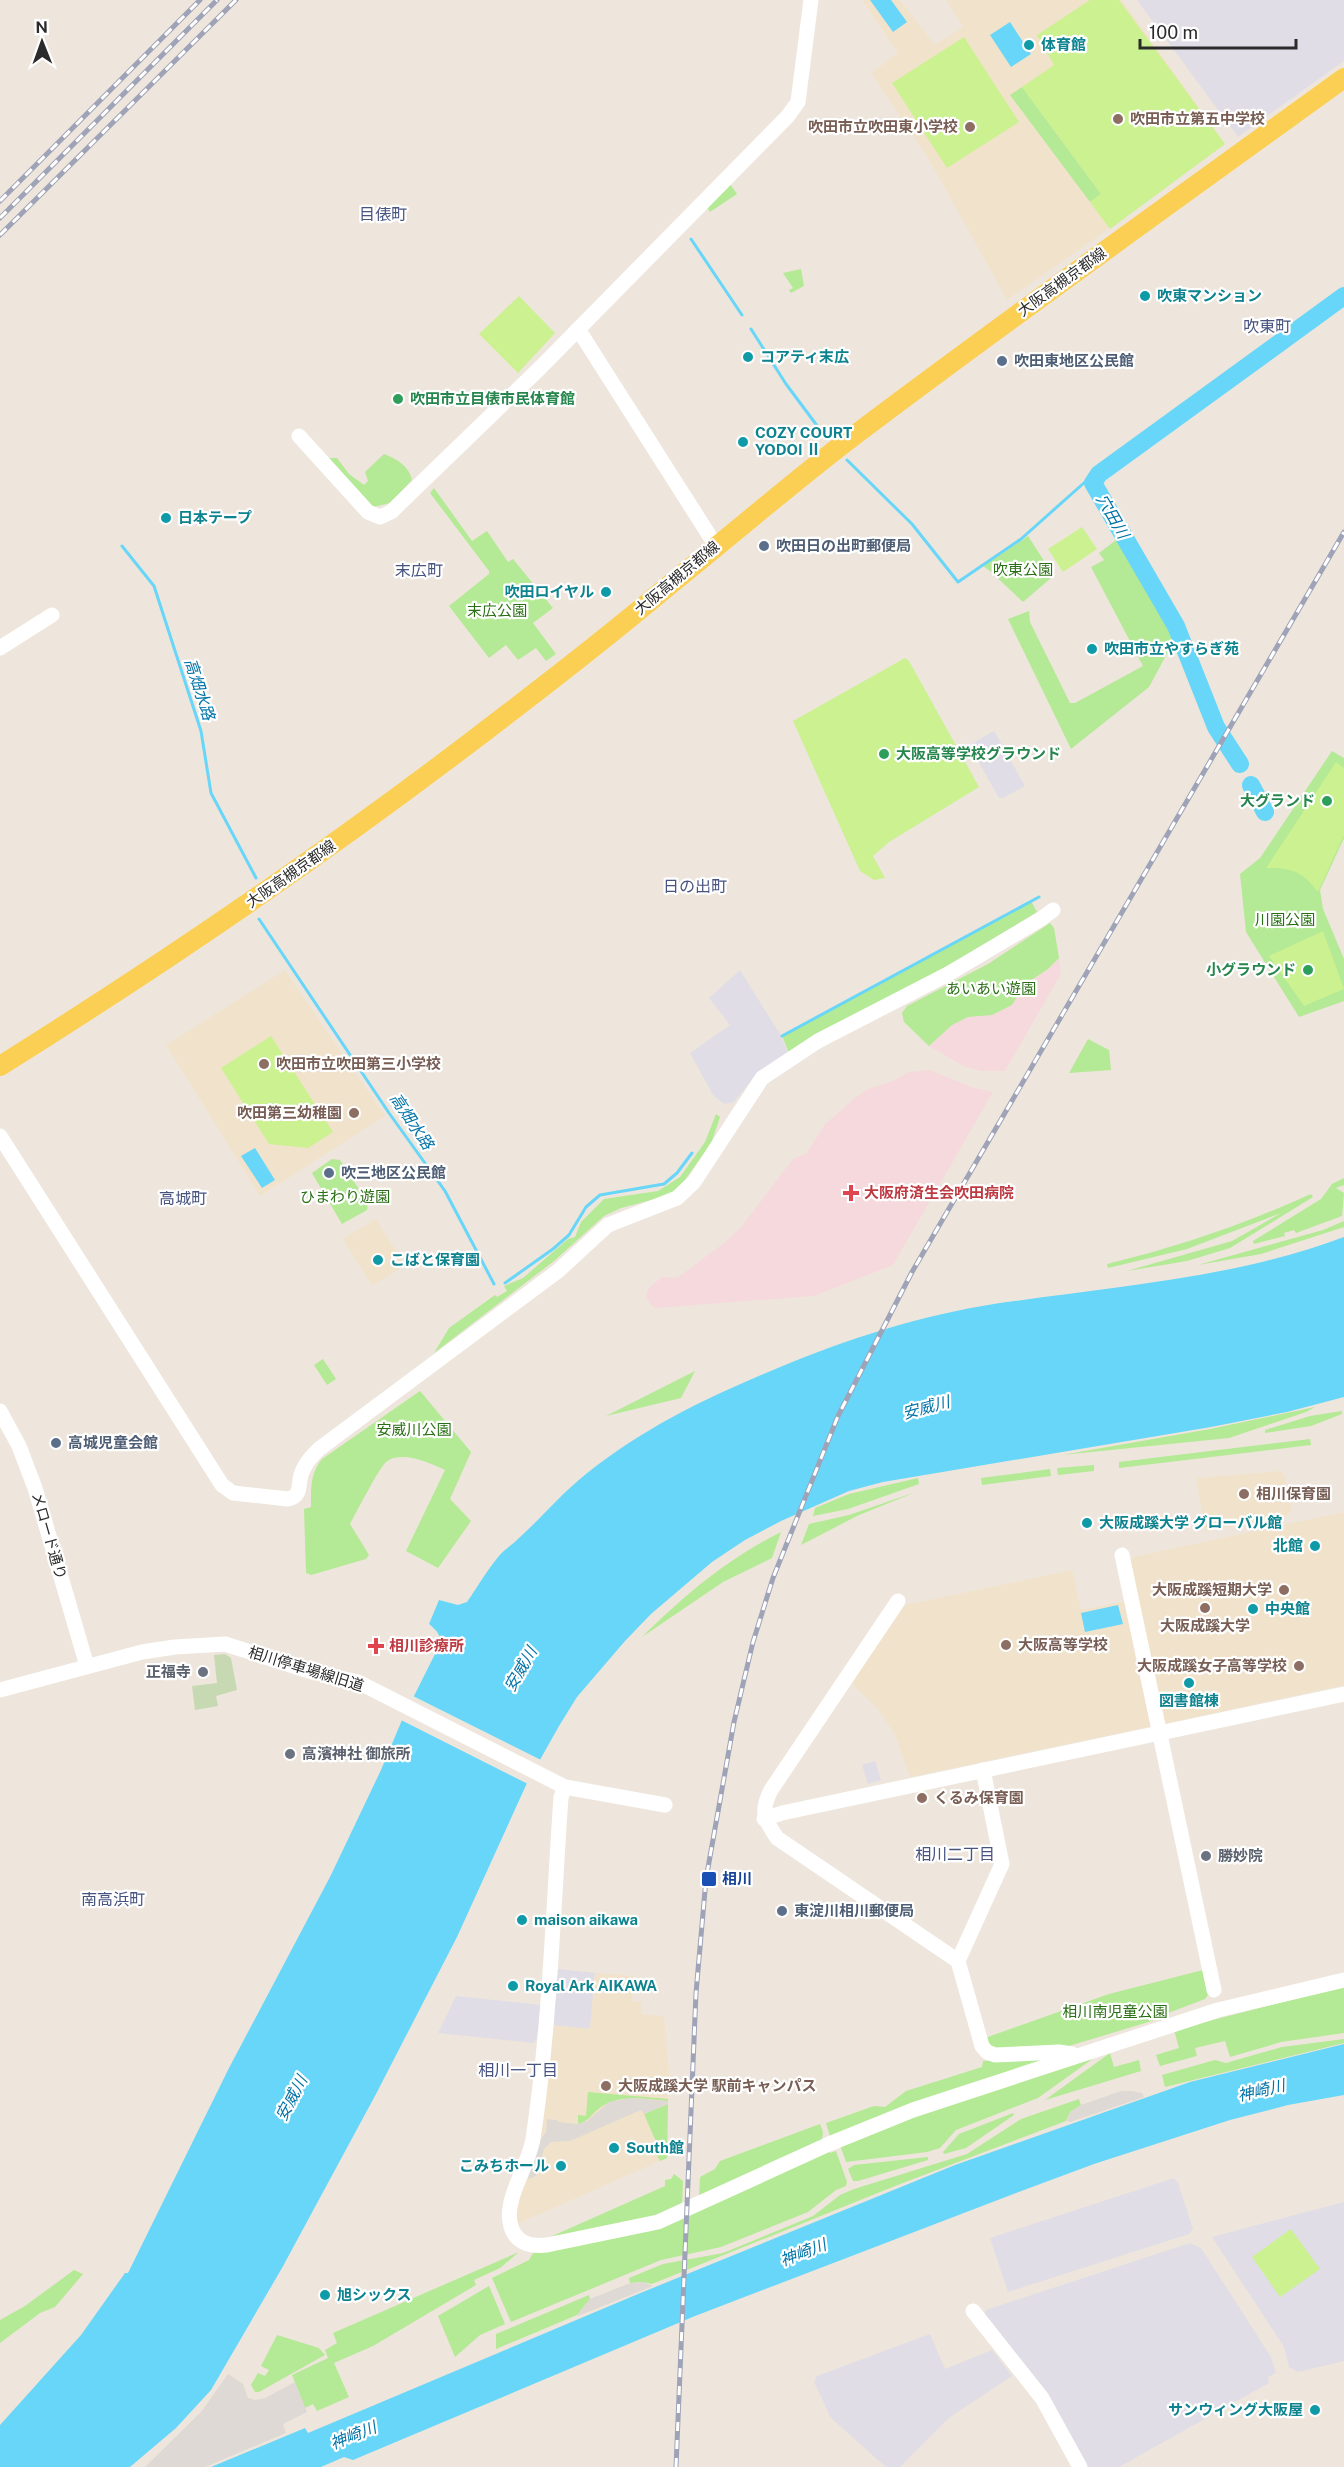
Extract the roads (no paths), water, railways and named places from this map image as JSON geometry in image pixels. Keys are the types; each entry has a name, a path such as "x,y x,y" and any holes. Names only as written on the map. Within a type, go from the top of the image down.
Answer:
{"main road":[{"name":"大阪高槻京都線","path":"0,1065 113,994 309,862 508,713 933,375 1344,78"}],"street":[{"path":"299,436 368,512 377,517 385,516 578,329 767,138 798,102 811,0"},
{"path":"578,329 716,546"},
{"path":"0,648 52,615"},
{"path":"0,1136 222,1485 233,1493 295,1498 299,1493 301,1474 309,1459 320,1449 558,1271 608,1225 677,1198 694,1182 762,1078 818,1041 948,974 1041,920 1053,910"},
{"name":"メロード通り","path":"0,1411 19,1446 35,1488 87,1666"},
{"path":"1122,1555 1214,1990"},
{"path":"898,1601 771,1790 765,1801 764,1819 777,1838 958,1961 982,2046 987,2052 995,2055 1059,2052 1078,2055"},
{"name":"相川停車場線旧道","path":"0,1690 87,1666 175,1647 225,1644 309,1671 358,1682 565,1787 665,1805"},
{"path":"764,1819 782,1813 1344,1694"},
{"path":"958,1961 1002,1864 983,1770"},
{"path":"565,1787 561,1797 550,1963 533,2140 509,2214 513,2232 524,2243 533,2246 658,2222 870,2126 1218,2010 1344,1980"},
{"path":"973,2311 1042,2398 1080,2467"}],"water":[{"path":"870,0 891,0 907,22 893,32"},
{"path":"1010,22 1031,54 1011,67 990,35"},
{"path":"255,1148 275,1180 262,1188 241,1156"},
{"name":"安威川","path":"1344,1237 1344,1397 1287,1412 1211,1427 883,1482 849,1491 781,1521 745,1540 712,1562 651,1614 577,1697 559,1726 527,1783 457,1937 376,2094 282,2268 211,2390 176,2428 130,2467 0,2467 0,2425 81,2335 125,2273 128,2273 229,2068 330,1877 402,1720 439,1646 438,1634 429,1624 439,1600 458,1605 467,1602 500,1555 575,1483 629,1443 695,1405 792,1362 872,1333 954,1311 1211,1273 1301,1252"},
{"path":"1118,1605 1123,1624 1085,1632 1081,1613"},
{"name":"神崎川","path":"1344,2044 1344,2095 1288,2105 1230,2120 1094,2164 695,2316 353,2460 344,2457 321,2467 211,2467 305,2428 308,2433 638,2294 955,2165 1190,2082"}],"waterway":[{"path":"691,239 742,315"},
{"name":"穴田川","path":"1240,764 1216,727 1176,626 1093,483 1099,474 1344,296"},
{"path":"751,329 786,384 824,435"},
{"path":"847,460 912,524 958,582 1021,539 1085,482 1093,483"},
{"name":"高畑水路","path":"122,546 154,586 201,731 211,793 256,878"},
{"name":"穴田川","path":"1251,785 1265,812"},
{"path":"782,1036 1039,897"},
{"name":"高畑水路","path":"259,919 389,1113 445,1191 494,1284"},
{"path":"505,1283 569,1235 586,1207 600,1195 664,1184 677,1173 692,1153"}],"railway":[{"path":"0,201 200,0"},
{"path":"0,218 217,0"},
{"path":"0,235 236,0"},
{"path":"676,2467 696,1993 706,1879 734,1722 753,1642 773,1578 838,1416 912,1272 1344,532"}],"place":[{"name":"体育館","path":"1029,45"},
{"name":"吹田市立第五中学校","path":"1118,119"},
{"name":"吹田市立吹田東小学校","path":"970,127"},
{"name":"吹東マンション","path":"1145,296"},
{"name":"コアティ末広","path":"748,357"},
{"name":"吹田東地区公民館","path":"1002,361"},
{"name":"吹田市立目俵市民体育館","path":"398,399"},
{"name":"COZY COURT YODOI Ⅱ","path":"743,442"},
{"name":"日本テープ","path":"166,518"},
{"name":"吹田日の出町郵便局","path":"764,546"},
{"name":"吹田ロイヤル","path":"606,592"},
{"name":"吹田市立やすらぎ苑","path":"1092,649"},
{"name":"大阪高等学校グラウンド","path":"884,754"},
{"name":"大グランド","path":"1327,801"},
{"name":"小グラウンド","path":"1308,970"},
{"name":"吹田市立吹田第三小学校","path":"264,1064"},
{"name":"吹田第三幼稚園","path":"354,1113"},
{"name":"吹三地区公民館","path":"329,1173"},
{"name":"大阪府済生会吹田病院","path":"851,1193"},
{"name":"こばと保育園","path":"378,1260"},
{"name":"高城児童会館","path":"56,1443"},
{"name":"相川保育園","path":"1244,1494"},
{"name":"大阪成蹊大学 グローバル館","path":"1087,1523"},
{"name":"北館","path":"1315,1546"},
{"name":"大阪成蹊短期大学","path":"1284,1590"},
{"name":"大阪成蹊大学","path":"1205,1608"},
{"name":"中央館","path":"1253,1609"},
{"name":"大阪高等学校","path":"1006,1645"},
{"name":"相川診療所","path":"376,1646"},
{"name":"大阪成蹊女子高等学校","path":"1299,1666"},
{"name":"正福寺","path":"203,1672"},
{"name":"図書館棟","path":"1189,1683"},
{"name":"高濱神社 御旅所","path":"290,1754"},
{"name":"くるみ保育園","path":"922,1798"},
{"name":"勝妙院","path":"1206,1856"},
{"name":"相川","path":"709,1879"},
{"name":"東淀川相川郵便局","path":"782,1911"},
{"name":"maison aikawa","path":"522,1920"},
{"name":"Royal Ark AIKAWA","path":"513,1986"},
{"name":"大阪成蹊大学 駅前キャンパス","path":"606,2086"},
{"name":"South館","path":"614,2148"},
{"name":"こみちホール","path":"561,2166"},
{"name":"旭シックス","path":"325,2295"},
{"name":"サンウィング大阪屋","path":"1315,2410"}],"district":[{"name":"目俵町","path":"383,214"},
{"name":"吹東町","path":"1267,326"},
{"name":"末広町","path":"419,570"},
{"name":"日の出町","path":"695,886"},
{"name":"高城町","path":"183,1198"},
{"name":"相川二丁目","path":"955,1854"},
{"name":"南高浜町","path":"113,1899"},
{"name":"相川一丁目","path":"518,2070"}],"park label":[{"name":"吹東公園","path":"1023,570"},
{"name":"末広公園","path":"497,611"},
{"name":"川園公園","path":"1285,920"},
{"name":"あいあい遊園","path":"991,989"},
{"name":"ひまわり遊園","path":"345,1197"},
{"name":"安威川公園","path":"414,1430"},
{"name":"相川南児童公園","path":"1115,2012"}]}
